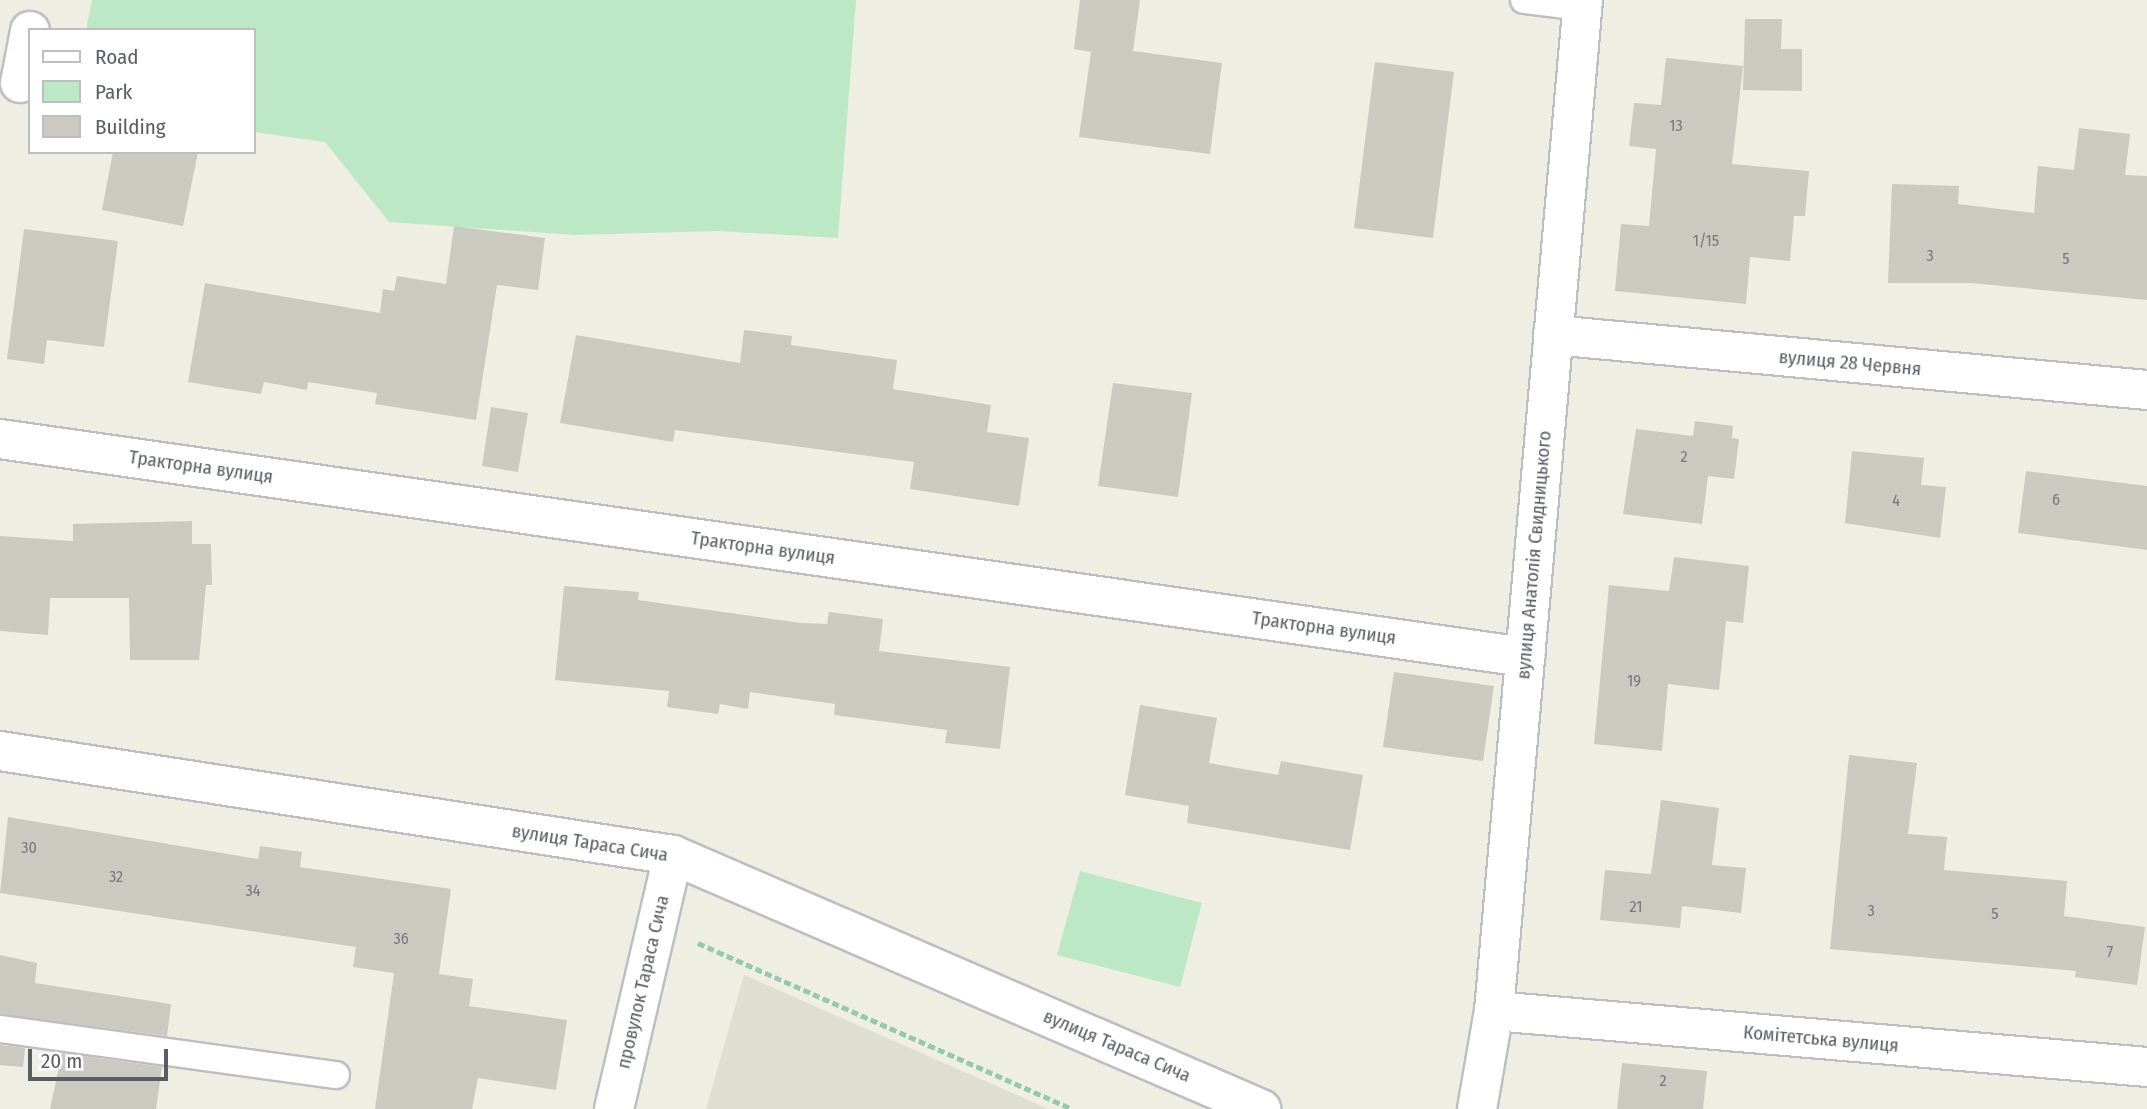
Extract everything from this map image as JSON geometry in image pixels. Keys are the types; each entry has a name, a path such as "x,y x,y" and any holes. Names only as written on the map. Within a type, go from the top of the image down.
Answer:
{"street":[{"path":"31,28 36,0"},
{"name":"вулиця Анатолія Свидницького","path":"1477,1109 1494,1011 1582,3"},
{"path":"20,83 28,41"},
{"name":"вулиця 28 Червня","path":"1553,335 2147,390"},
{"name":"Тракторна вулиця","path":"0,439 1525,657"},
{"name":"вулиця Тараса Сича","path":"0,751 673,855 1261,1109"},
{"name":"провулок Тараса Сича","path":"614,1109 673,855"},
{"name":"Комітетська вулиця","path":"1494,1011 2147,1067"}],"lane":[{"path":"1524,0 1582,3"},
{"path":"0,1029 336,1075"}],"path":[{"path":"656,924 1072,1109"}],"shaded area":[{"path":"744,975 1049,1109 706,1109"}],"green space":[{"path":"92,0 856,0 838,238 718,231 575,235 389,222 325,142 256,132 256,28 86,28"},
{"path":"1080,871 1202,903 1180,987 1057,955"}],"building":[{"path":"1080,0 1140,0 1133,51 1222,63 1210,154 1079,137 1091,52 1074,49"},
{"path":"1745,19 1782,19 1781,49 1802,49 1802,91 1743,90"},
{"path":"1666,58 1743,66 1732,164 1809,171 1805,216 1794,216 1790,261 1750,257 1746,304 1615,291 1621,224 1649,226 1656,149 1629,146 1634,103 1661,105"},
{"path":"1375,62 1454,72 1433,238 1354,228"},
{"path":"2079,128 2130,134 2125,175 2147,176 2147,300 1971,283 1888,283 1892,184 1959,186 1958,204 2034,213 2038,166 2074,170"},
{"path":"113,154 198,154 183,226 102,210"},
{"path":"454,226 545,238 538,290 497,285 476,420 375,404 377,393 308,382 307,390 264,382 261,394 188,382 205,283 380,313 383,289 394,291 397,276 446,284"},
{"path":"24,229 118,241 104,347 47,340 44,364 7,359"},
{"path":"744,330 792,336 791,345 897,360 893,389 991,405 987,432 1029,438 1019,506 910,489 914,462 675,430 673,442 560,423 576,335 740,363"},
{"path":"1113,383 1192,393 1178,497 1098,486"},
{"path":"491,407 528,413 518,472 482,466"},
{"path":"1695,421 1733,426 1732,438 1739,439 1734,479 1708,476 1702,524 1623,514 1636,429 1693,436"},
{"path":"1852,451 1924,458 1921,485 1946,487 1940,538 1845,523"},
{"path":"2026,471 2147,486 2147,550 2018,533"},
{"path":"192,521 192,544 211,544 212,585 206,585 199,660 130,660 129,598 50,598 48,635 0,631 0,536 73,541 73,524"},
{"path":"1674,557 1749,566 1743,623 1726,621 1719,690 1668,684 1662,751 1594,744 1609,585 1669,591"},
{"path":"564,586 639,592 638,600 801,623 827,624 829,612 883,619 879,651 1010,667 1000,749 945,743 947,730 834,715 835,704 750,692 748,709 720,704 718,714 667,707 669,691 555,680"},
{"path":"1394,672 1494,686 1483,761 1383,747"},
{"path":"1140,705 1217,718 1209,763 1278,775 1281,761 1363,775 1350,850 1187,823 1189,806 1125,795"},
{"path":"1849,755 1917,763 1908,834 1947,837 1944,870 2067,881 2064,916 2145,927 2137,985 2075,977 2076,971 1830,949"},
{"path":"1661,800 1719,808 1712,865 1746,868 1741,913 1682,906 1680,928 1600,920 1605,870 1651,874"},
{"path":"8,817 258,859 260,846 302,852 300,867 451,889 439,974 473,979 469,1006 567,1020 556,1090 478,1078 472,1109 375,1109 394,973 353,967 356,947 0,893"},
{"path":"0,955 37,963 35,983 171,1004 167,1036 0,1014"},
{"path":"0,1045 25,1048 23,1067 0,1065"},
{"path":"62,1053 162,1067 156,1109 50,1109"},
{"path":"1622,1063 1707,1071 1703,1109 1617,1109"}]}
